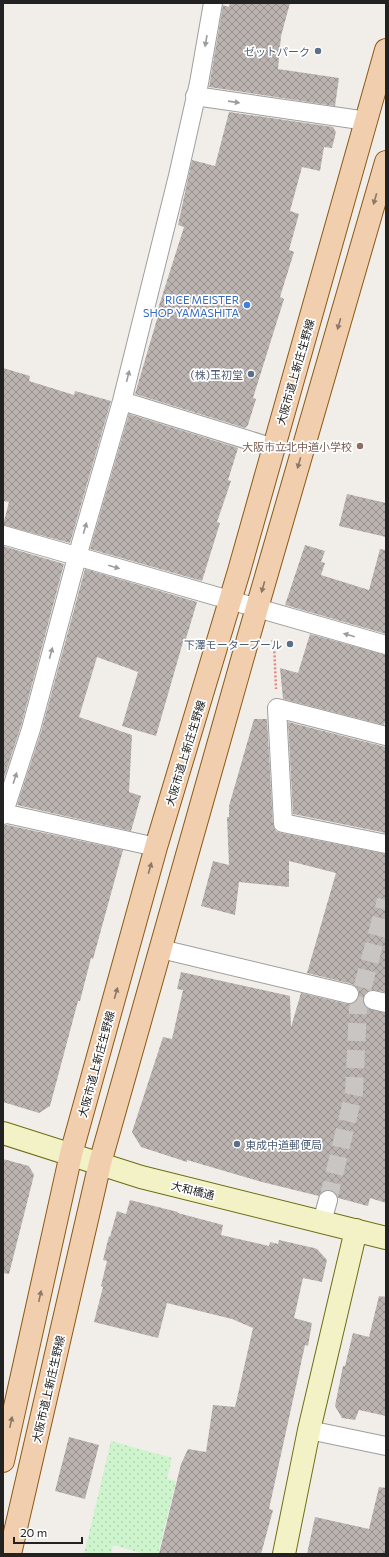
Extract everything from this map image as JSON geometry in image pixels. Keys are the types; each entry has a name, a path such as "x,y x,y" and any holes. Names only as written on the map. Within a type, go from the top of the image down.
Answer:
{"main road":[{"name":"大阪市道上新庄生野線","path":"3,1461 71,1154 156,847 230,601 367,122 386,50"},
{"name":"大阪市道上新庄生野線","path":"10,1554 100,1163 257,609 386,162"}],"street":[{"path":"156,847 3,814 30,729 122,401 178,176 199,83 213,3"},
{"path":"195,96 367,122"},
{"path":"122,401 274,448"},
{"path":"3,535 386,645"},
{"path":"386,736 277,708 284,823 386,844"},
{"path":"161,949 349,994"},
{"name":"大和橋通","path":"3,1133 141,1176 386,1238"},
{"path":"322,1222 328,1200"},
{"path":"284,1554 309,1430 356,1230"},
{"path":"309,1430 386,1446"}],"path":[{"path":"268,635 274,643 277,708"}],"green space":[{"path":"111,1441 172,1458 167,1479 176,1481 158,1554 144,1554 113,1545 111,1554 84,1554"}],"building":[{"path":"230,3 290,3 281,36 278,69 339,78 335,106 209,87 223,5 229,7"},
{"path":"229,112 333,127 336,132 332,148 324,147 320,171 302,167 290,211 299,214 289,250 294,252 280,297 284,299 253,398 256,399 248,425 245,428 135,394 160,309 158,309 184,227 178,225 192,160 215,166"},
{"path":"3,368 30,376 29,381 74,395 75,391 111,401 70,543 3,525 9,502 3,501"},
{"path":"129,414 238,448 228,480 231,481 217,522 220,523 202,581 90,549"},
{"path":"347,494 386,503 386,537 339,526"},
{"path":"305,545 325,551 321,562 325,563 321,575 369,590 380,549 386,550 386,634 285,605"},
{"path":"3,546 64,564 21,726 3,781"},
{"path":"85,569 197,602 185,642 183,642 156,736 122,726 138,672 97,657 79,717 132,735 129,792 141,796 131,831 17,805 41,732"},
{"path":"310,634 386,655 386,718 384,725 283,699 280,668 298,673"},
{"path":"254,719 267,719 273,824 276,831 386,854 386,992 370,990 363,998 363,1003 366,1008 386,1013 386,1203 370,1198 368,1206 338,1198 335,1192 330,1190 325,1190 319,1196 262,1182 187,1160 187,1162 141,1147 132,1132 163,1037 172,1039 183,990 177,989 181,972 290,996 291,1027 301,993 347,1004 352,1004 359,997 359,991 352,984 307,973 336,873 289,861 289,887 239,882 235,915 201,906 213,861 229,865 227,817 229,817 229,806"},
{"path":"288,722 386,747 386,833 293,814"},
{"path":"3,825 123,850 93,959 91,958 80,1001 78,1001 50,1106 39,1113 3,1102"},
{"path":"3,1159 29,1166 34,1175 9,1274 3,1273"},
{"path":"130,1200 223,1225 221,1235 269,1246 270,1242 278,1244 279,1240 314,1248 317,1249 327,1260 322,1282 303,1278 294,1318 312,1323 308,1346 305,1345 269,1509 273,1510 261,1554 159,1554 181,1464 188,1449 206,1452 213,1405 235,1407 253,1328 232,1319 167,1303 158,1338 94,1322 103,1287 101,1286 107,1261 103,1260 109,1236 110,1237 117,1211 126,1214"},
{"path":"379,1296 386,1297 386,1416 359,1410 355,1420 342,1418 335,1406 343,1366 345,1366 353,1333 369,1337"},
{"path":"69,1437 99,1445 85,1499 55,1491"},
{"path":"379,1487 386,1488 386,1554 307,1554 315,1517 369,1529"}],"tunnel":[{"path":"328,1200 354,1092 358,1009 360,997 386,900"}],"place":[{"name":"ゼットパーク","path":"318,51"},
{"name":"RICE MEISTER SHOP YAMASHITA","path":"247,305"},
{"name":"(株)玉初堂","path":"251,374"},
{"name":"大阪市立北中道小学校","path":"360,446"},
{"name":"下澤モータープール","path":"290,644"},
{"name":"東成中道郵便局","path":"237,1144"}]}
